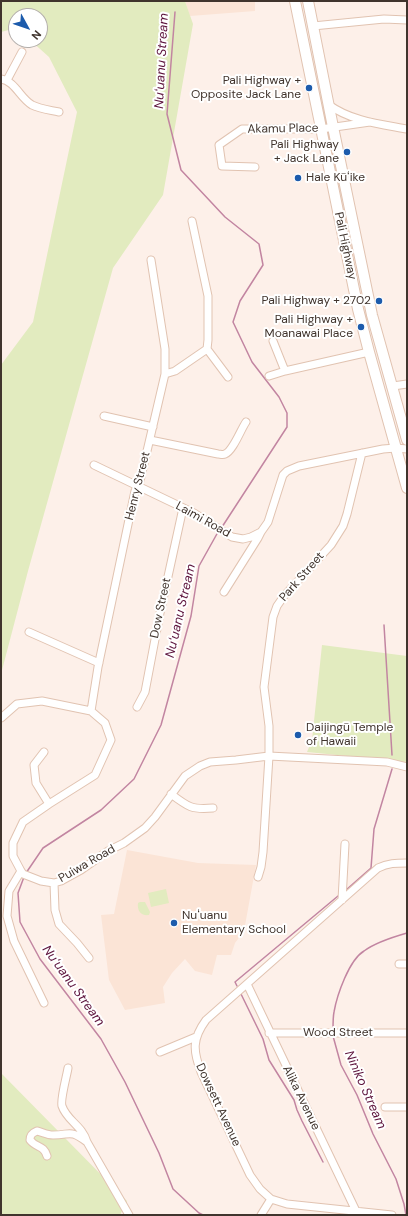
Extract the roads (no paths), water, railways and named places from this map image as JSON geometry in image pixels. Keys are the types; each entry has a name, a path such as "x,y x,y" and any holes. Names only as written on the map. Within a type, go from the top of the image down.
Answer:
{"highway":[{"name":"Pali Highway","path":"295,1 358,309 407,488"},
{"name":"Pali Highway","path":"308,1 372,315 407,440"}],"street":[{"path":"313,26 384,19 407,20"},
{"path":"22,52 4,79 16,88 23,98 31,104 39,108 59,112"},
{"path":"329,105 344,113 370,122 407,128"},
{"name":"Akamu Place","path":"255,167 222,166 219,144 242,129 321,129 370,122"},
{"path":"192,221 208,296 207,349 228,377"},
{"name":"Henry Street","path":"91,711 99,664 135,491 138,486 150,440 165,374 165,349 151,260"},
{"path":"272,342 284,371"},
{"path":"165,374 175,371 207,349"},
{"path":"269,376 284,371 369,352"},
{"path":"393,386 407,384"},
{"path":"104,416 152,427"},
{"path":"150,440 218,454 225,454 233,446 246,422"},
{"path":"224,592 268,522 282,479 287,471 299,466 383,449 407,449"},
{"name":"Park Street","path":"258,877 263,852 268,756 268,717 264,687 273,617 277,606 284,596 331,545 343,526 362,453"},
{"name":"Laimi Road","path":"94,465 183,508 232,536 243,539 261,532"},
{"name":"Dow Street","path":"137,707 144,692 158,620 183,508"},
{"path":"29,632 99,664"},
{"path":"1,718 17,704 42,701 91,711 105,723 111,740 95,775 49,804 24,822 13,843 13,856 25,874 9,891 7,916 14,941 44,1003"},
{"path":"44,752 34,765 36,783 49,804"},
{"name":"Puiwa Road","path":"25,874 41,881 54,883 61,881 81,870 108,850 124,843 145,828 155,817 185,776 200,766 210,762 268,756 387,762 407,767"},
{"path":"171,794 188,806 201,809 213,808"},
{"path":"342,900 345,844"},
{"path":"160,1052 196,1037 206,1020 378,868 396,863 407,864"},
{"path":"54,883 55,910 59,924 89,958"},
{"path":"399,964 407,964"},
{"name":"Alika Avenue","path":"247,984 356,1213"},
{"name":"Wood Street","path":"269,1033 407,1033"},
{"name":"Dowsett Avenue","path":"196,1037 196,1059 201,1072 250,1175 260,1189 271,1199 287,1204 356,1213 392,1215"},
{"path":"68,1068 62,1104 68,1117 85,1135 87,1142 129,1215"},
{"path":"385,1107 407,1107"},
{"path":"47,1156 42,1147 32,1143 30,1140 30,1135 37,1131 55,1135 70,1133 87,1142"},
{"path":"261,1215 271,1199"}],"waterway":[{"name":"Nuʻuanu Stream","path":"175,12 167,114 181,170 225,217 259,244 263,265 240,301 233,322 252,362 279,397 287,413 287,427 222,527"},
{"name":"Nuʻuanu Stream","path":"26,873 43,848 101,810 134,779 161,725 191,616 199,566 218,532"},
{"path":"384,625 392,755"},
{"path":"346,890 371,868 374,829 392,769"},
{"name":"Nuʻuanu Stream","path":"24,877 18,893 20,922 40,959 101,1039 125,1082 159,1153 173,1189 203,1215"},
{"path":"237,986 235,982 338,896"},
{"name":"Niniko Stream","path":"333,1030 334,1014 338,997 344,978 353,962 364,951 374,945 407,933"},
{"path":"241,994 263,1039 269,1060 294,1100 302,1121 323,1162"},
{"name":"Niniko Stream","path":"333,1036 341,1065 357,1095 373,1134 396,1179 406,1215"}],"place":[{"name":"Pali Highway + Opposite Jack Lane","path":"309,88"},
{"name":"Pali Highway + Jack Lane","path":"347,152"},
{"name":"Hale Kūʻike","path":"298,178"},
{"name":"Pali Highway + 2702","path":"379,301"},
{"name":"Pali Highway + Moanawai Place","path":"361,327"},
{"name":"Daijingū Temple of Hawaii","path":"298,735"},
{"name":"Nuʻuanu Elementary School","path":"174,923"}]}
